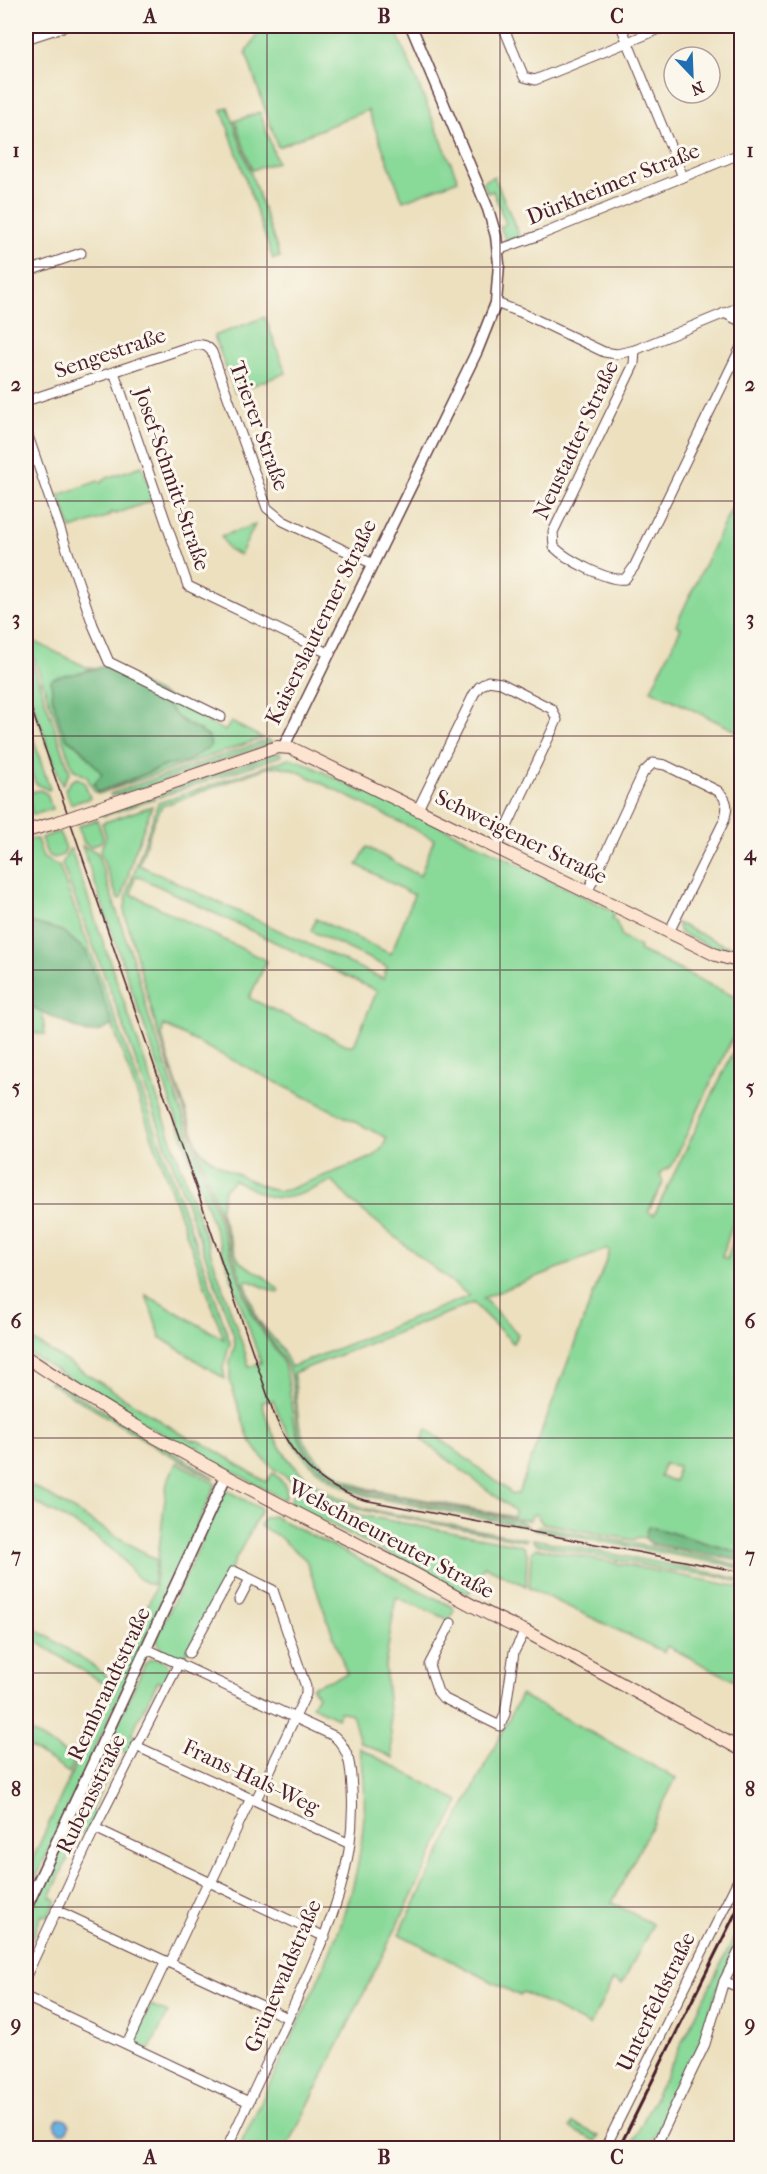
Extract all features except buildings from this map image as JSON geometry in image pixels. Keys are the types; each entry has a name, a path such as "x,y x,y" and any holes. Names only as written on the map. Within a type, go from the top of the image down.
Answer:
{"main road":[{"name":"Schweigener Straße","path":"284,746 297,750 716,955 741,960"},
{"name":"Kaiserslauterner Straße","path":"26,831 284,746"},
{"name":"Welschneureuter Straße","path":"26,1358 133,1424 226,1476 495,1618 525,1631 741,1750"}],"street":[{"path":"26,39 66,26"},
{"name":"Kaiserslauterner Straße","path":"284,746 477,351 495,303 499,270 498,250 488,209 411,26"},
{"path":"503,26 524,77 535,80 667,26"},
{"path":"621,26 683,177"},
{"name":"Dürkheimer Straße","path":"498,250 524,242 741,153"},
{"path":"26,272 81,253"},
{"path":"495,303 520,312 603,352 617,354 635,350 741,306"},
{"path":"724,313 741,322"},
{"name":"Sengestraße","path":"26,401 194,345 207,346"},
{"name":"Neustadter Straße","path":"635,350 634,364 553,532 554,547 561,554 609,578 619,580 627,577 634,567 741,345"},
{"name":"Trierer Straße","path":"207,346 212,352 267,507 283,521 373,564"},
{"name":"Josef-Schmitt-Straße","path":"114,372 188,586 330,654"},
{"path":"26,430 93,625 110,662 221,717"},
{"path":"418,810 479,687 488,681 501,683 552,709 557,720 497,848"},
{"path":"587,893 643,773 653,764 665,765 718,791 724,796 728,807 724,821 669,932"},
{"name":"Rembrandtstraße","path":"26,1908 226,1476"},
{"path":"127,2044 306,1694 273,1590 234,1571 189,1653"},
{"path":"239,1600 249,1579"},
{"path":"451,1623 429,1665 438,1692 443,1698 500,1726 505,1714 514,1652 525,1631"},
{"name":"Grünewaldstraße","path":"147,1649 334,1736 346,1750 351,1772 350,1844 342,1885 325,1937 227,2148"},
{"name":"Rubensstraße","path":"26,1976 95,1828 179,1663"},
{"name":"Frans-Hals-Weg","path":"136,1746 350,1844"},
{"path":"95,1828 325,1937"},
{"name":"Unterfeldstraße","path":"605,2148 741,1872"},
{"path":"56,1910 288,2018"},
{"path":"655,2148 705,2044 724,1981 741,1945"},
{"path":"724,1981 741,1989"},
{"path":"26,1997 249,2102"}],"green space":[{"path":"284,26 394,26 458,180 403,201 368,110 278,147 246,53 257,35"},
{"path":"228,107 280,257 273,259 222,110"},
{"path":"260,112 277,162 252,170 235,121"},
{"path":"494,176 518,233 518,239 506,240 500,227 506,224 493,191 487,193 483,182"},
{"path":"265,317 286,373 235,392 214,336"},
{"path":"142,466 154,500 115,514 111,512 109,516 71,529 59,495 98,481 101,483 104,479"},
{"path":"731,509 742,515 741,733 651,690 681,628 676,625"},
{"path":"255,525 240,555 229,550 221,536"},
{"path":"27,638 92,668 82,672 67,739 82,750 99,769 102,774 94,784 104,792 165,766 188,761 201,731 175,714 168,704 167,697 209,717 207,722 225,731 231,722 263,738 99,794 94,791 87,777 73,769"},
{"path":"26,645 70,772 62,785 26,684"},
{"path":"105,666 167,697 177,717 209,737 211,746 188,761 165,766 98,792 94,784 102,774 79,746 67,739 52,696 51,680"},
{"path":"26,717 50,789 48,790 35,783 26,755"},
{"path":"268,740 273,743 136,790 111,796 110,794"},
{"path":"280,752 281,756 159,797 161,793"},
{"path":"290,758 299,760 365,793 367,790 613,911 612,919 616,922 623,938 640,947 639,950 741,1000 741,1020 671,1167 660,1174 663,1183 648,1212 654,1215 741,1036 741,1198 722,1257 727,1259 741,1217 741,1553 648,1526 645,1538 639,1537 633,1540 542,1523 537,1515 533,1514 530,1520 518,1519 378,1493 343,1481 327,1472 314,1460 299,1437 290,1373 282,1356 261,1327 252,1311 156,1026 124,911 129,887 158,803","holes":["279,766 297,771 434,839 420,876 367,847 357,865 414,895 391,954 316,919 311,931 387,967 383,979 139,865 154,821 162,806 266,768","137,876 377,991 354,1045 347,1045 249,998 267,961 131,894","163,1025 387,1138 382,1148 373,1157 287,1190 269,1189 219,1165 197,1145 162,1035","234,1180 264,1195 284,1198 301,1194 332,1181 353,1203 469,1296 291,1367 282,1349 258,1320 245,1283 247,1280 278,1293 280,1291 265,1277 240,1262 220,1211 224,1190","607,1249 610,1250 518,1494 513,1494 427,1429 422,1440 515,1511 514,1517 369,1489 332,1471 313,1454 306,1443 298,1416 293,1373 473,1303 513,1343 518,1334 483,1298","664,1464 678,1466 675,1481 660,1477"]},
{"path":"77,778 84,782 90,798 71,804 65,789 71,781"},
{"path":"40,790 47,794 52,809 33,815 28,800 32,792"},
{"path":"156,794 154,799 104,816 101,813"},
{"path":"152,806 134,854 122,898 118,899 100,852 106,836 102,823"},
{"path":"97,820 103,837 101,842 91,847 84,843 78,826"},
{"path":"59,832 66,848 63,855 54,858 47,854 41,838"},
{"path":"37,839 43,858 59,866 219,1309 230,1343 223,1368 225,1379 161,1338 146,1295 224,1339 86,951 62,931 26,921 26,840"},
{"path":"82,846 97,852 137,972 149,1017 250,1311 284,1365 293,1419 303,1448 312,1460 334,1478 375,1495 522,1522 529,1527 372,1497 336,1483 321,1473 298,1450 273,1400 262,1402 276,1441 287,1457 313,1482 347,1501 367,1509 527,1539 525,1541 352,1508 294,1482 274,1469 249,1439 230,1381 234,1336 118,1011 62,864 71,849 249,1367 261,1363"},
{"path":"26,921 62,931 86,951 113,1025 101,1031 87,1033 26,1004"},
{"path":"677,923 724,945 741,949 741,957 736,957 680,933"},
{"path":"26,1004 42,1011 45,1034 26,1033"},
{"path":"26,1336 191,1440 200,1441 266,1482 273,1473 286,1488 284,1500 201,1454 199,1446 196,1446 196,1452 131,1417 26,1351"},
{"path":"51,1379 212,1476 215,1480 49,1382"},
{"path":"177,1462 216,1484 26,1900 26,1874 154,1591 167,1482"},
{"path":"33,1486 156,1560 153,1585 137,1577 118,1555 98,1539 26,1497 26,1489"},
{"path":"226,1490 261,1511 182,1661 162,1650 157,1637"},
{"path":"302,1490 336,1507 360,1515 520,1545 527,1553 526,1586 484,1566 469,1593 463,1590 461,1592 290,1503 293,1494"},
{"path":"273,1516 453,1607 454,1611 450,1620 396,1597 385,1666 393,1758 360,1742 352,1714 340,1711 337,1718 312,1706 318,1695 311,1687 347,1674 306,1560 278,1536 260,1526 264,1518"},
{"path":"538,1526 711,1558 741,1566 741,1569 534,1529"},
{"path":"648,1526 741,1553 741,1561 651,1544 645,1538"},
{"path":"533,1539 718,1574 741,1580 741,1583 723,1577 663,1569 537,1544"},
{"path":"537,1548 741,1587 741,1684 667,1646 664,1652 529,1588 531,1553"},
{"path":"26,1623 81,1657 112,1680 109,1687 26,1635"},
{"path":"150,1659 159,1659 167,1663 169,1671 167,1678 164,1683 158,1681 131,1734 136,1737 127,1753 121,1751 91,1810 96,1813 86,1834 80,1832 50,1897 56,1900 48,1917 42,1915 26,1951 26,1921 145,1664"},
{"path":"521,1695 676,1778 612,1903 653,1924 622,1984 613,1980 590,2026 523,1992 520,1996 399,1934"},
{"path":"26,1729 75,1759 69,1773 26,1745"},
{"path":"359,1748 459,1801 287,2148 239,2148 323,1970 350,1897 361,1845 364,1817 364,1782"},
{"path":"741,1923 741,1935 718,1986 702,2041 649,2148 630,2148"},
{"path":"151,2005 168,2013 149,2050 133,2042"},
{"path":"573,2123 599,2136 596,2141 570,2128"}],"water":[{"path":"59,2118 65,2118 69,2125 65,2132 59,2132 55,2128 55,2122"}],"tram line":[{"path":"26,693 273,1411 297,1455 319,1477 348,1494 364,1500 742,1572"}],"railway":[{"path":"619,2148 742,1900"}]}
